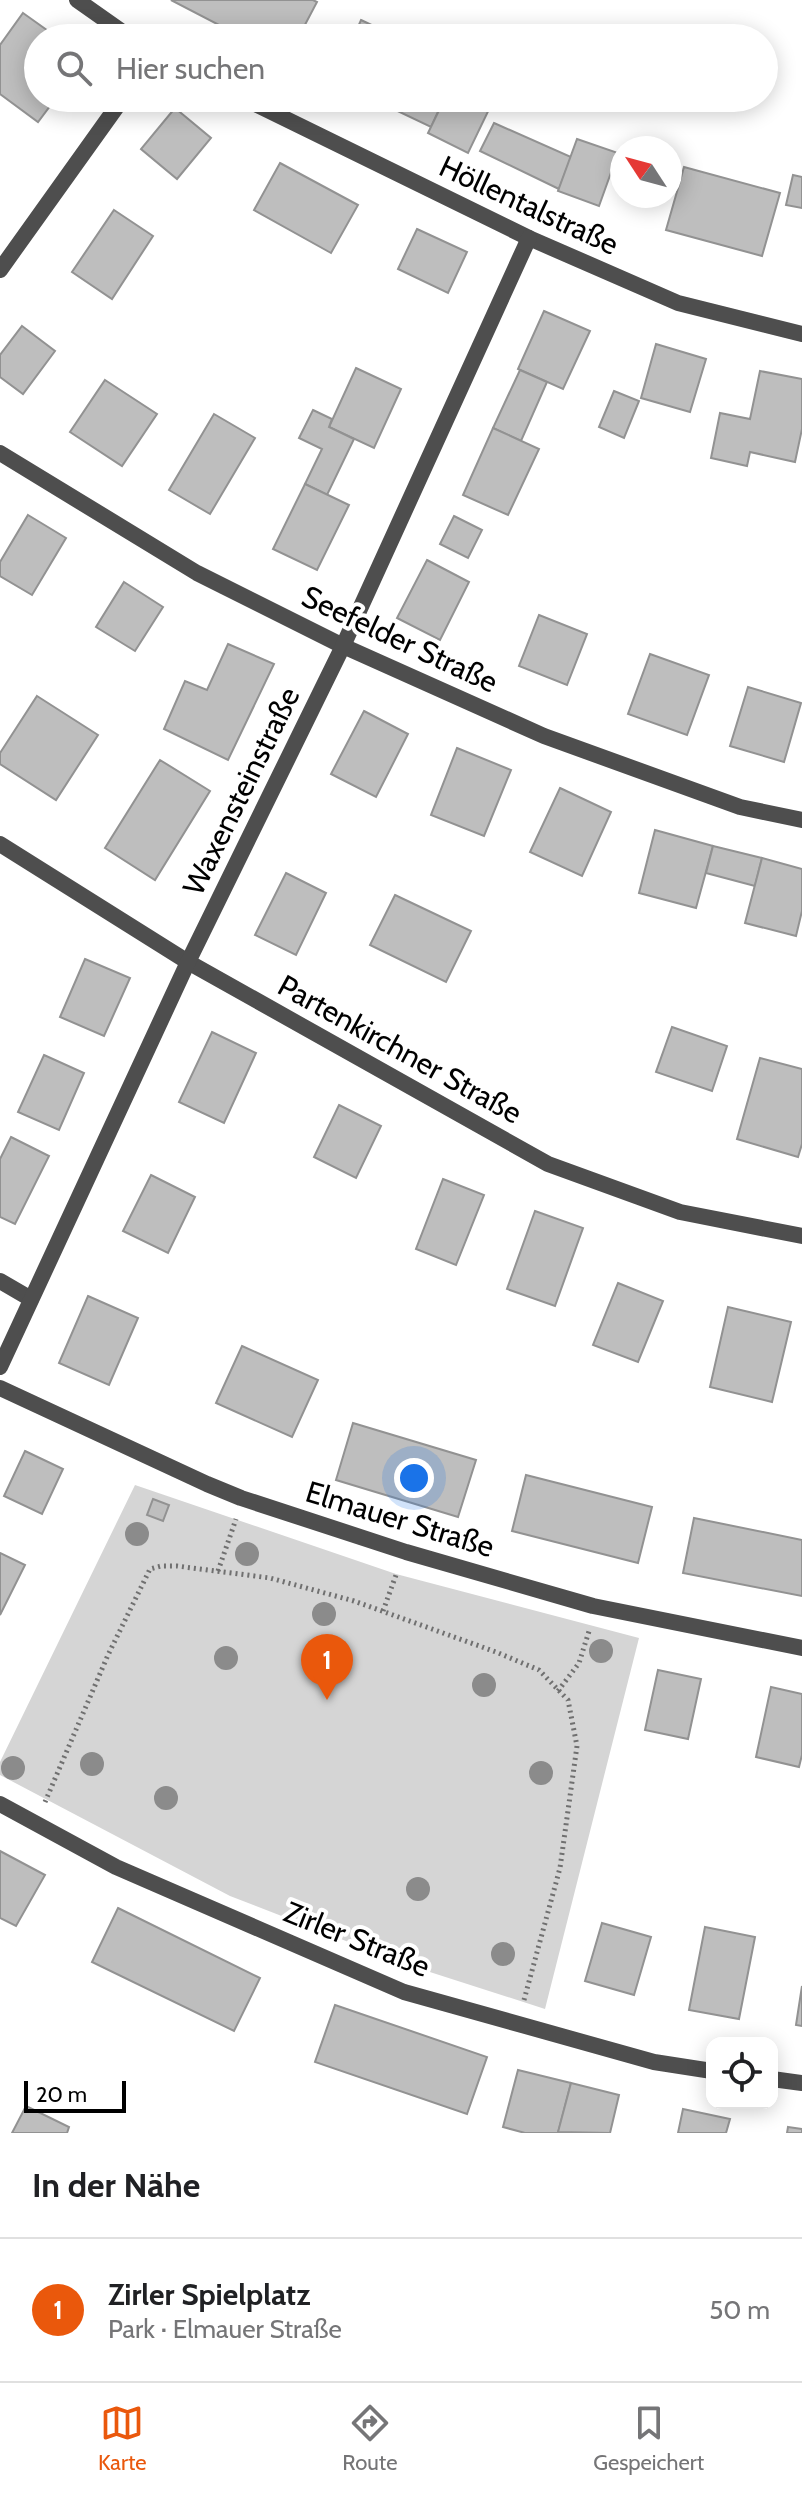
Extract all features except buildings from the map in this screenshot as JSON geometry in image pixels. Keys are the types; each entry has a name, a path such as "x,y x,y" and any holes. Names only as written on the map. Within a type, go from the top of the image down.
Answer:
{"street":[{"path":"77,0 111,24"},
{"path":"0,270 113,112"},
{"name":"Höllentalstraße","path":"272,112 529,238 678,303 802,334"},
{"name":"Waxensteinstraße","path":"0,1367 188,962 343,646 529,238"},
{"name":"Seefelder Straße","path":"0,453 197,573 343,646 544,736 740,807 802,820"},
{"name":"Partenkirchner Straße","path":"0,844 188,962 548,1164 680,1212 802,1236"},
{"path":"0,1281 31,1299"},
{"name":"Elmauer Straße","path":"0,1388 241,1498 406,1552 593,1606 802,1648"},
{"name":"Zirler Straße","path":"0,1804 116,1867 404,1992 654,2062 706,2070"},
{"path":"778,2080 802,2083"}],"path":[{"path":"218,1571 241,1498"},
{"path":"383,1611 406,1552"},
{"path":"36,1823 108,1655 150,1569 177,1566 270,1578 354,1601 496,1652 539,1670 568,1700 577,1746 560,1868 517,2024"},
{"path":"558,1691 579,1663 591,1625 593,1606"}],"shaded area":[{"path":"135,1485 396,1574 639,1638 545,2009 405,1964 230,1896 0,1775 0,1762"}],"place":[{"name":"Zirler Spielplatz","path":"327,1700"}]}
